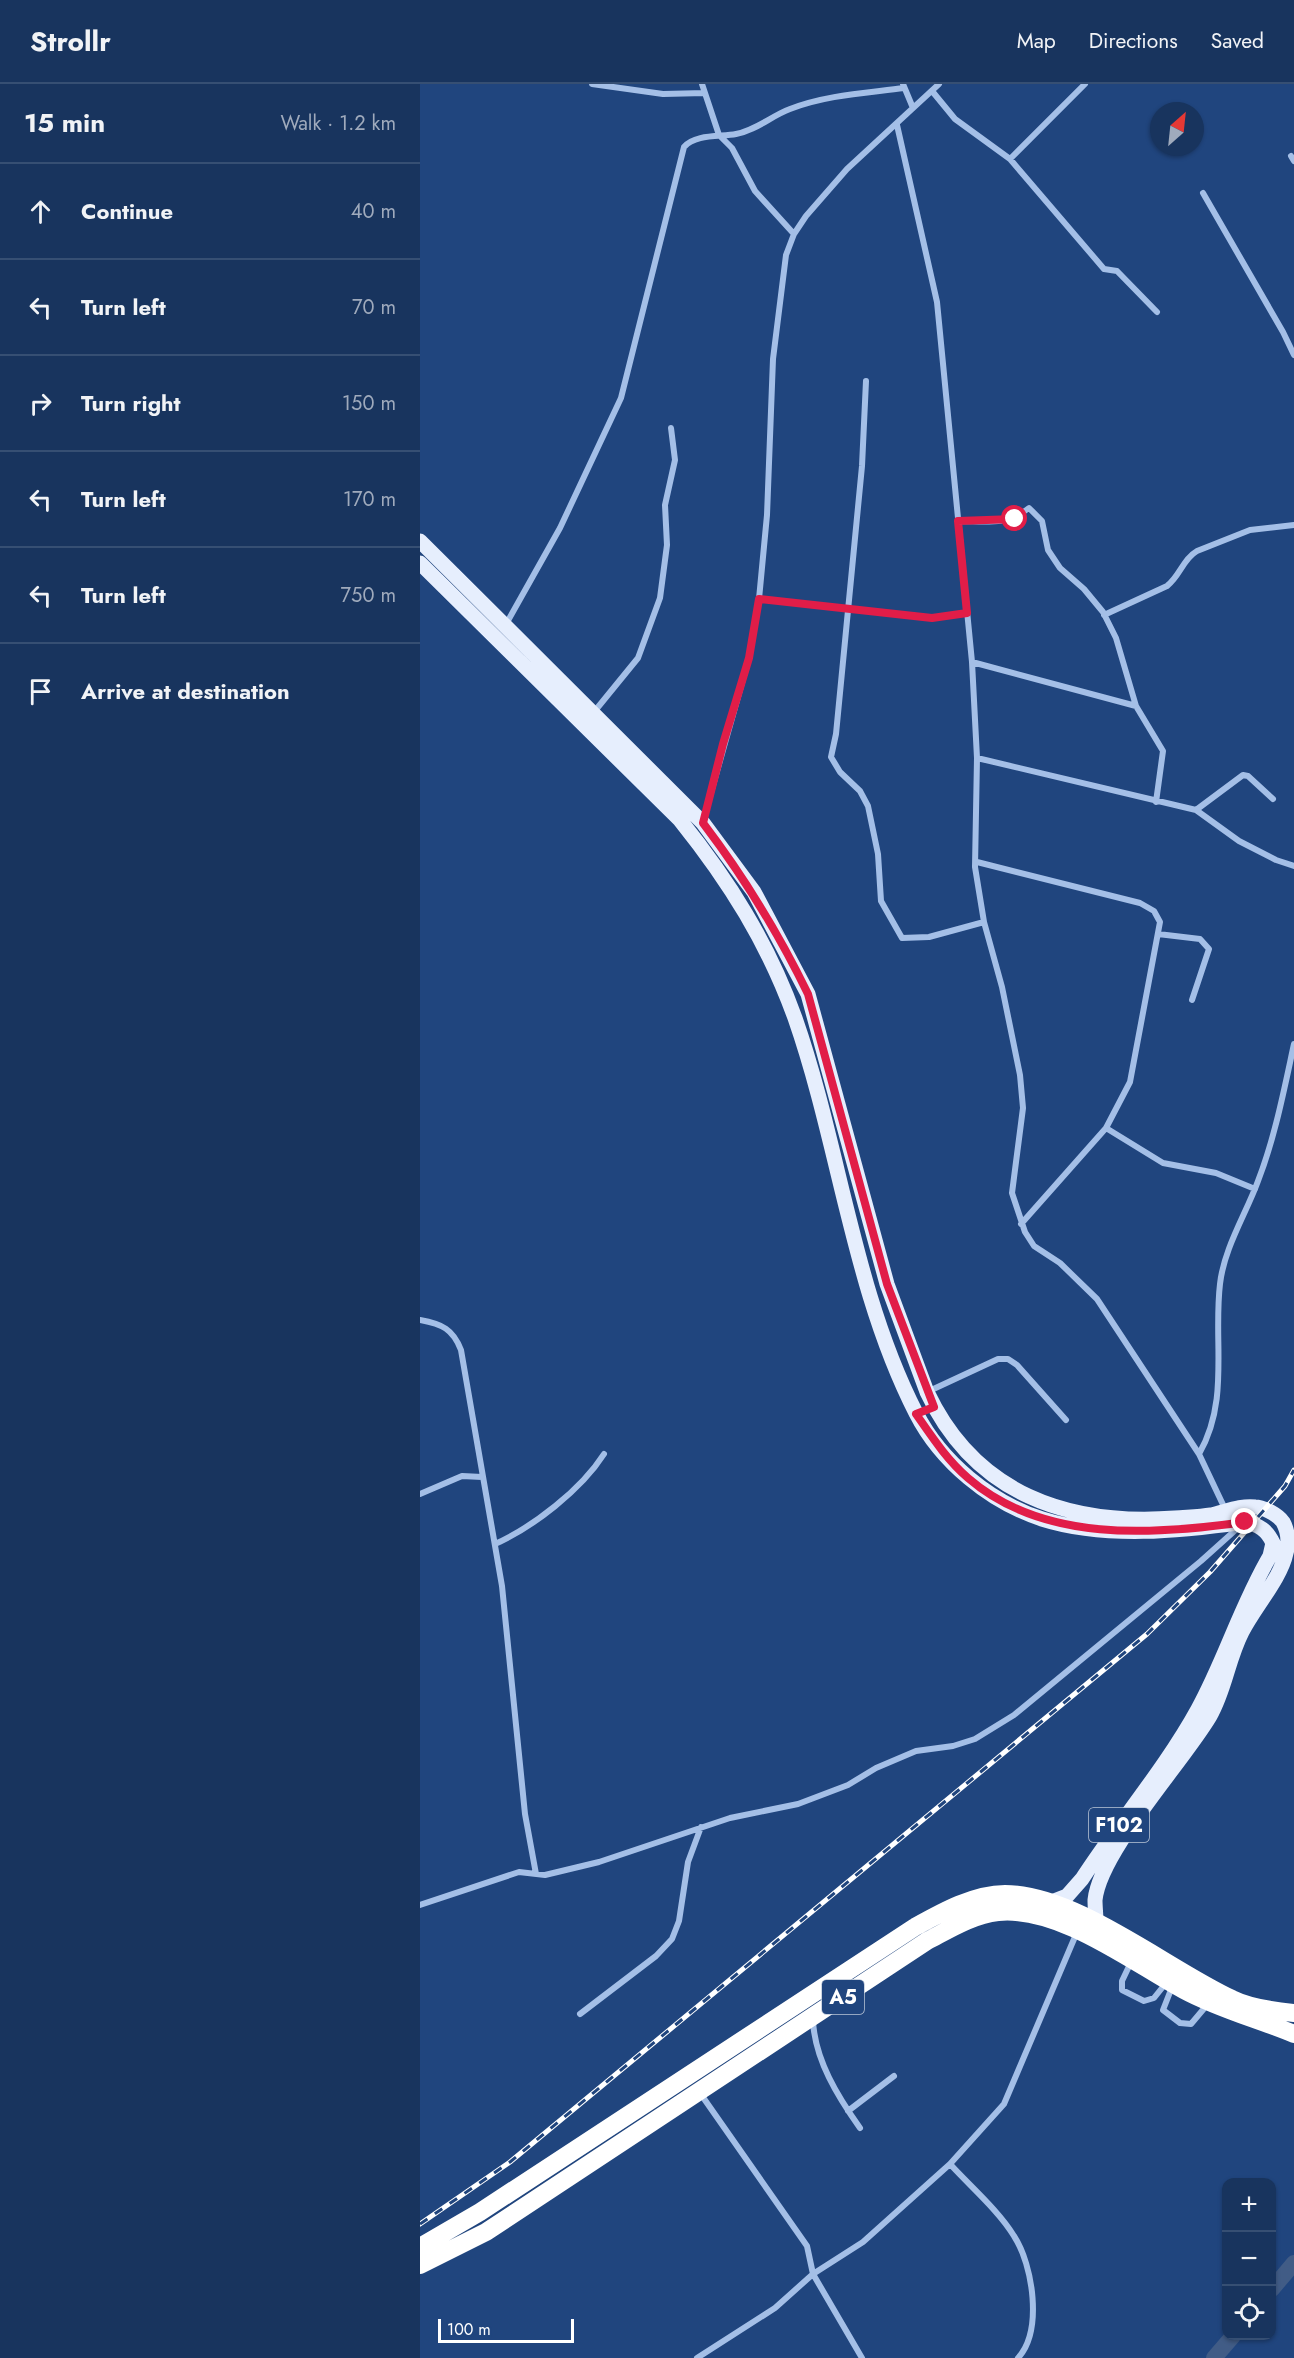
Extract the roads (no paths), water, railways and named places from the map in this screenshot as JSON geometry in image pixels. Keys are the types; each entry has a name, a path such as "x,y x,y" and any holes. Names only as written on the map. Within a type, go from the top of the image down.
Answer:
{"highway":[{"name":"A5","path":"420,2247 480,2212 933,1917 986,1896 1005,1894 1049,1903 1096,1923 1234,2000 1294,2013"},
{"name":"A5","path":"420,2265 486,2232 700,2093 927,1941 982,1916 1011,1912 1035,1914 1077,1931 1209,2002 1294,2034"},
{"path":"865,1960 877,1975"}],"main road":[{"path":"420,541 703,823 754,892 786,948 808,994 887,1284 927,1392 934,1407 964,1450 999,1481 1031,1499 1097,1518 1155,1520 1209,1516 1255,1506 1282,1521 1291,1532 1283,1562 1241,1633 1222,1694 1209,1718 1126,1835 1100,1881 1095,1900 1096,1923"},
{"path":"420,563 680,820 714,862 761,937 795,1019 881,1324 916,1414 950,1460 969,1479 1013,1506 1044,1519 1088,1529 1154,1530 1245,1522"},
{"path":"916,1414 934,1407"},
{"name":"F102","path":"1049,1903 1067,1896 1082,1880 1181,1739 1200,1706 1272,1549 1273,1543 1269,1534 1259,1525 1245,1522"}],"street":[{"path":"592,84 663,94 705,93"},
{"path":"702,84 719,135 732,148 754,191 794,234"},
{"path":"703,823 720,755 749,658 759,599 767,515 774,359 786,255 794,234 847,169 939,84"},
{"path":"1010,159 1085,84"},
{"path":"505,627 560,528 621,398 684,147 688,143 759,127 790,109 844,96 903,86 913,108"},
{"path":"932,91 955,119 1010,159 1104,269 1117,271 1157,312"},
{"path":"897,125 937,302 972,662 977,758 977,862 975,867 984,922 1002,987 1020,1075 1023,1108 1012,1193 1022,1224 1034,1246 1060,1263 1097,1299 1199,1454 1226,1511"},
{"path":"1203,194 1294,356"},
{"path":"866,381 861,477 836,734 831,757 840,772 860,791 868,806 878,854 881,901 902,938 929,938 984,922"},
{"path":"594,712 638,658 660,598 667,545 664,505 675,460 671,428"},
{"path":"958,521 1015,519 1029,508 1042,521 1048,550 1060,568 1084,590 1104,615 1116,638 1136,706 1163,751 1156,802"},
{"path":"1104,615 1167,586 1175,580 1191,555 1197,551 1250,530 1294,525"},
{"path":"759,599 932,618 967,613"},
{"path":"972,662 1136,706"},
{"path":"977,758 1196,810 1239,841 1294,866"},
{"path":"1196,810 1243,775 1248,776 1273,799"},
{"path":"977,862 1140,903 1154,911 1160,922 1130,1082 1106,1128 1022,1224"},
{"path":"1158,933 1200,939 1206,942 1209,949 1192,1000"},
{"path":"1199,1454 1215,1420 1218,1400 1218,1305 1222,1268 1255,1189 1276,1124 1294,1044"},
{"path":"1106,1128 1163,1163 1216,1173 1255,1189"},
{"path":"420,1320 437,1324 456,1336 461,1350 495,1544 505,1616 525,1814 536,1874"},
{"path":"927,1392 998,1359 1008,1359 1017,1365 1066,1420"},
{"path":"495,1544 514,1535 556,1504 604,1454"},
{"path":"420,1494 456,1478 482,1477"},
{"path":"420,1905 496,1878 519,1872 545,1875 599,1862 701,1827 756,1812 798,1804 848,1785 876,1768 916,1751 953,1746 995,1729 1201,1561 1245,1522"},
{"path":"580,2014 656,1956 672,1939 679,1921 688,1862 701,1827"},
{"path":"697,2358 775,2308 813,2274 863,2242 950,2164 1004,2104 1077,1931"},
{"path":"1132,1960 1122,1981 1122,1990 1133,1997 1144,2001 1154,1998 1171,1982"},
{"path":"1171,1982 1163,2010 1180,2023 1191,2024 1209,2002"},
{"path":"813,2018 814,2038 825,2069 860,2128"},
{"path":"848,2111 894,2076"},
{"path":"700,2093 807,2246 813,2274 861,2358"},
{"path":"950,2164 1014,2236 1022,2253 1034,2306 1034,2327 1018,2358"}],"waterway":[{"path":"1275,2286 1294,2263"},
{"path":"1214,2358 1230,2340"}],"railway":[{"path":"420,2224 510,2162 1147,1634 1210,1572 1285,1486 1294,1470"}]}
